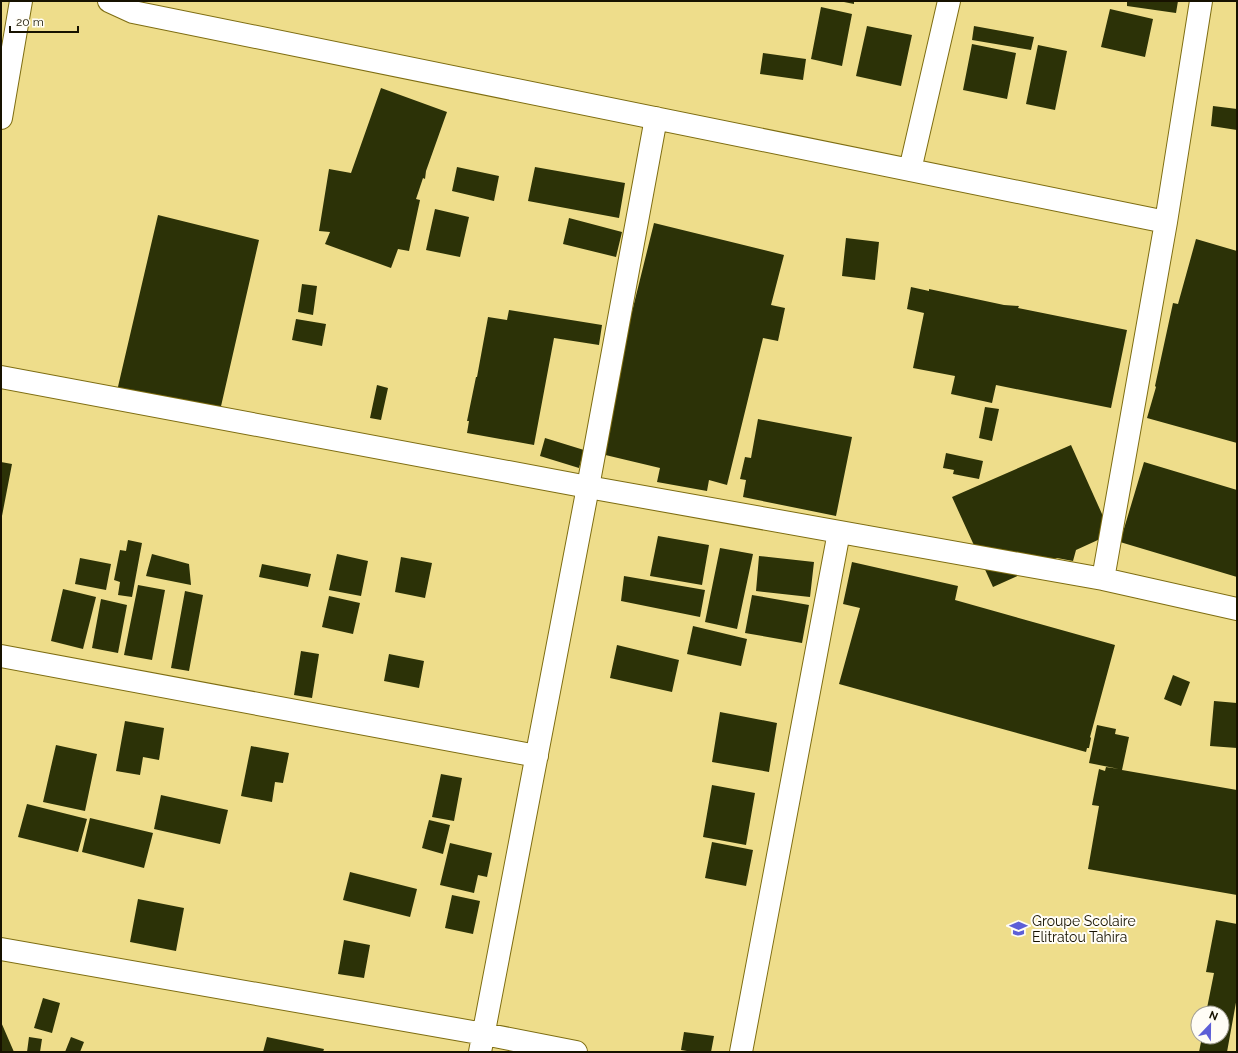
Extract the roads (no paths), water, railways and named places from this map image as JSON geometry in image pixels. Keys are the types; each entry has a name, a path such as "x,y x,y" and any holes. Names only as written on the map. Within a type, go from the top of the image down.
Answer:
{"street":[{"path":"1,118 21,1"},
{"path":"109,1 133,12 1166,222"},
{"path":"910,170 949,1"},
{"path":"1103,579 1166,222 1201,1"},
{"path":"482,1043 588,487 656,118"},
{"path":"1,377 588,487 1103,579 1237,609"},
{"path":"741,1052 840,532"},
{"path":"1,656 537,756"},
{"path":"1,949 482,1043 576,1052"}],"place":[{"name":"Groupe Scolaire Elitratou Tahira","path":"1019,929"}]}
